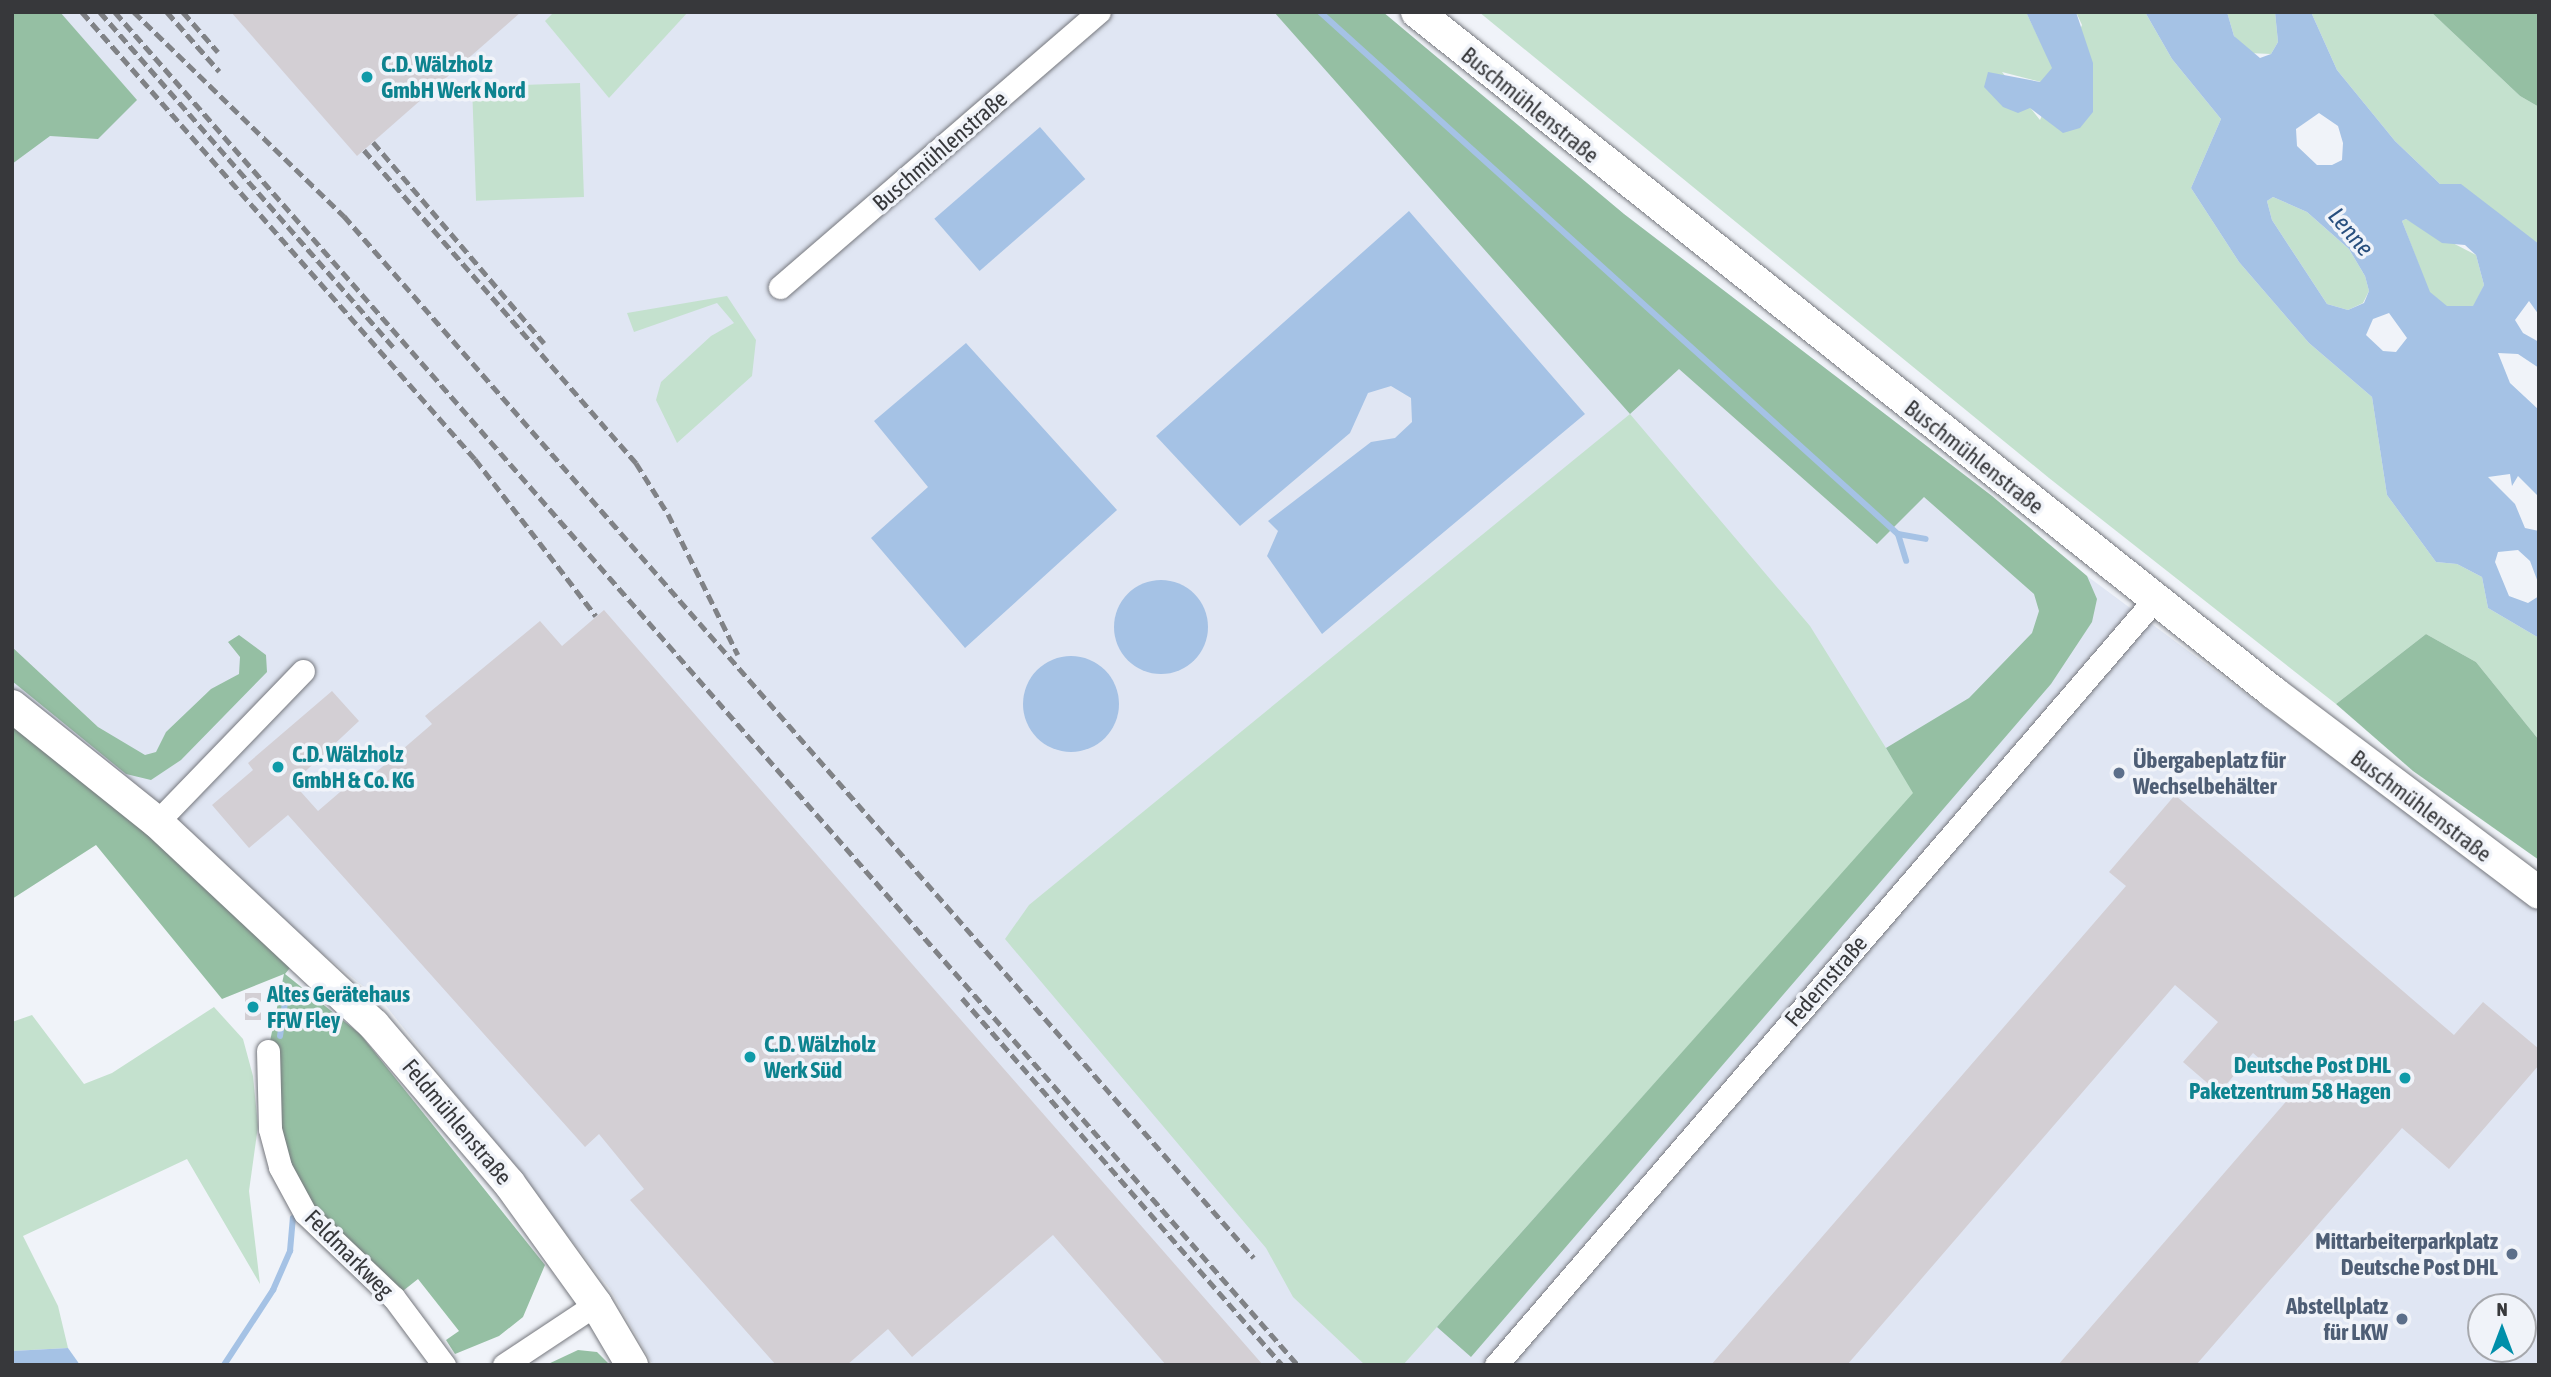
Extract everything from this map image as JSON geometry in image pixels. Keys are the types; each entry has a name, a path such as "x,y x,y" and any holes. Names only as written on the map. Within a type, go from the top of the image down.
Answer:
{"street":[{"name":"Buschmühlenstraße","path":"780,288 1099,12"},
{"name":"Buschmühlenstraße","path":"1417,12 2156,598 2539,893"},
{"name":"Federnstraße","path":"1496,1365 2156,598"},
{"path":"157,822 303,671"},
{"name":"Feldmühlenstraße","path":"12,706 157,822 374,1025 509,1183 596,1304 632,1365"},
{"name":"Feldmarkweg","path":"268,1051 270,1129 280,1167 305,1213 394,1298 444,1365"},
{"path":"504,1365 596,1304"}],"shaded area":[{"path":"12,12 1383,12 1624,214 1992,496 2087,576 2539,911 2539,1365 653,1365 610,1289 383,1002 12,706"}],"green space":[{"path":"12,12 60,12 137,100 98,139 50,136 12,164"},
{"path":"554,12 688,12 609,98 545,21"},
{"path":"1274,12 1383,12 1624,214 1992,496 2087,576 2097,599 2092,622 2051,684 1471,1357 1437,1327 1913,793 1886,748 1969,698 2032,633 2039,611 2034,594 1924,497 1877,544 1679,369 1630,414"},
{"path":"1479,12 2026,12 2053,68 2041,82 2002,72 2040,120 2082,25 2076,12 2145,12 2172,59 2221,119 2191,188 2239,262 2309,343 2372,397 2387,495 2436,562 2457,564 2482,577 2488,608 2539,638 2539,740 2476,662 2426,634 2336,704 2049,478"},
{"path":"2227,12 2275,12 2278,42 2271,54 2248,53 2234,36"},
{"path":"2311,12 2431,12 2520,96 2539,107 2539,244 2440,184 2395,141 2337,70"},
{"path":"2431,12 2539,12 2539,107 2520,96"},
{"path":"580,83 584,197 476,201 472,87"},
{"path":"2273,197 2307,212 2349,249 2365,276 2369,291 2363,303 2348,310 2327,304 2272,220 2267,201"},
{"path":"2406,219 2476,255 2484,285 2474,306 2446,306 2429,292 2402,221"},
{"path":"727,296 756,340 752,376 677,443 656,400 661,382 711,336 734,323 717,303 634,332 627,313"},
{"path":"1630,414 1810,626 1914,793 1403,1365 1365,1365 1293,1297 1266,1248 1005,939 1029,905"},
{"path":"2426,634 2476,662 2539,740 2539,860 2413,771 2336,704"},
{"path":"239,635 266,655 267,672 181,760 151,780 126,774 12,681 12,647 98,727 145,755 156,752 166,732 211,689 239,674 240,657 228,642"},
{"path":"12,706 302,953 285,974 360,1034 545,1265 523,1317 499,1336 455,1354 446,1340 459,1331 418,1279 394,1298 280,1167 268,1051 284,974 222,999 96,845 12,899"},
{"path":"214,1007 243,1039 253,1076 258,1126 249,1191 260,1284 187,1159 23,1236 58,1306 68,1348 12,1351 12,1022 32,1015 84,1084 112,1073"},
{"path":"578,1350 597,1352 610,1365 546,1365"}],"water":[{"path":"2026,12 2076,12 2093,63 2093,112 2080,128 2063,133 2030,108 2018,113 2003,107 1984,87 1988,72 2040,82 2052,68"},
{"name":"Lenne","path":"2145,12 2227,12 2234,36 2260,58 2271,54 2278,42 2275,12 2311,12 2337,70 2395,141 2440,184 2461,184 2539,244 2539,315 2529,301 2515,320 2523,333 2539,342 2539,368 2518,354 2498,353 2510,383 2539,410 2539,497 2518,476 2512,486 2510,474 2488,477 2515,504 2525,528 2539,531 2539,585 2530,561 2518,550 2498,552 2495,562 2509,596 2528,603 2539,596 2539,638 2488,608 2482,577 2457,564 2436,562 2387,495 2372,397 2309,343 2239,262 2191,188 2221,119 2172,59","holes":["2319,113 2338,126 2343,143 2342,160 2332,165 2317,165 2297,146 2296,129","2273,197 2307,212 2349,249 2365,276 2369,291 2364,303 2348,310 2327,304 2272,220 2267,201","2406,219 2442,243 2465,245 2476,255 2484,285 2473,306 2447,306 2430,292 2402,221","2389,313 2407,338 2396,352 2383,351 2366,335 2373,319"]},
{"path":"1040,127 1085,179 980,271 934,219"},
{"path":"1409,211 1585,414 1322,634 1267,556 1278,531 1268,521 1371,442 1395,438 1412,422 1411,398 1391,386 1368,393 1350,433 1240,526 1156,436"},
{"path":"966,343 1117,510 965,648 871,538 928,487 874,421"},
{"path":"1161,580 1179,583 1194,594 1205,609 1208,627 1205,645 1194,660 1179,671 1161,674 1143,671 1128,660 1117,645 1114,627 1117,609 1128,594 1143,583"},
{"path":"1071,656 1089,660 1105,670 1115,686 1119,704 1115,722 1105,738 1089,748 1071,752 1053,748 1037,738 1027,722 1023,704 1027,686 1037,670 1053,660"},
{"path":"68,1348 80,1365 12,1365 12,1351"}],"building":[{"name":"C.D. Wälzholz GmbH Werk Nord","path":"231,12 521,12 357,156"},
{"name":"C.D. Wälzholz Werk Süd","path":"604,610 1263,1365 1166,1365 1053,1235 912,1357 888,1329 847,1365 776,1365 630,1200 644,1189 599,1134 585,1147 288,815 249,848 212,805 253,770 248,763 332,691 359,721 293,783 318,811 361,774 367,780 432,724 425,716 540,621 562,646"},
{"name":"Deutsche Post DHL Paketzentrum 58 Hagen","path":"2175,795 2454,1035 2483,1002 2539,1049 2539,1065 2449,1169 2402,1128 2196,1365 2058,1365 2296,1090 2253,1053 2219,1093 2183,1062 2218,1022 2175,985 1847,1365 1711,1365 2126,886 2109,872"},
{"name":"Altes Gerätehaus FFW Fley","path":"245,993 261,993 261,1020 245,1020"}],"waterway":[{"path":"1320,12 1898,534 1926,539"},
{"path":"1898,534 1906,561"},
{"path":"280,1036 286,996"},
{"path":"224,1365 273,1290 290,1251 293,1218"}],"railway":[{"path":"82,12 475,459 596,616"},
{"path":"100,12 393,347"},
{"path":"115,12 1298,1365"},
{"path":"134,12 344,216 1254,1258"},
{"path":"167,12 219,71"},
{"path":"183,12 218,52"},
{"path":"373,142 544,343"},
{"path":"364,150 636,463 668,514 738,655"},
{"path":"962,998 1282,1365"}],"place":[{"name":"C.D. Wälzholz GmbH Werk Nord","path":"367,77"},
{"name":"C.D. Wälzholz GmbH & Co. KG","path":"278,767"},
{"name":"Übergabeplatz für Wechselbehälter","path":"2119,773"},
{"name":"Altes Gerätehaus FFW Fley","path":"253,1007"},
{"name":"C.D. Wälzholz Werk Süd","path":"750,1057"},
{"name":"Deutsche Post DHL Paketzentrum 58 Hagen","path":"2405,1078"},
{"name":"Mittarbeiterparkplatz Deutsche Post DHL","path":"2512,1254"},
{"name":"Abstellplatz für LKW","path":"2402,1319"}]}
